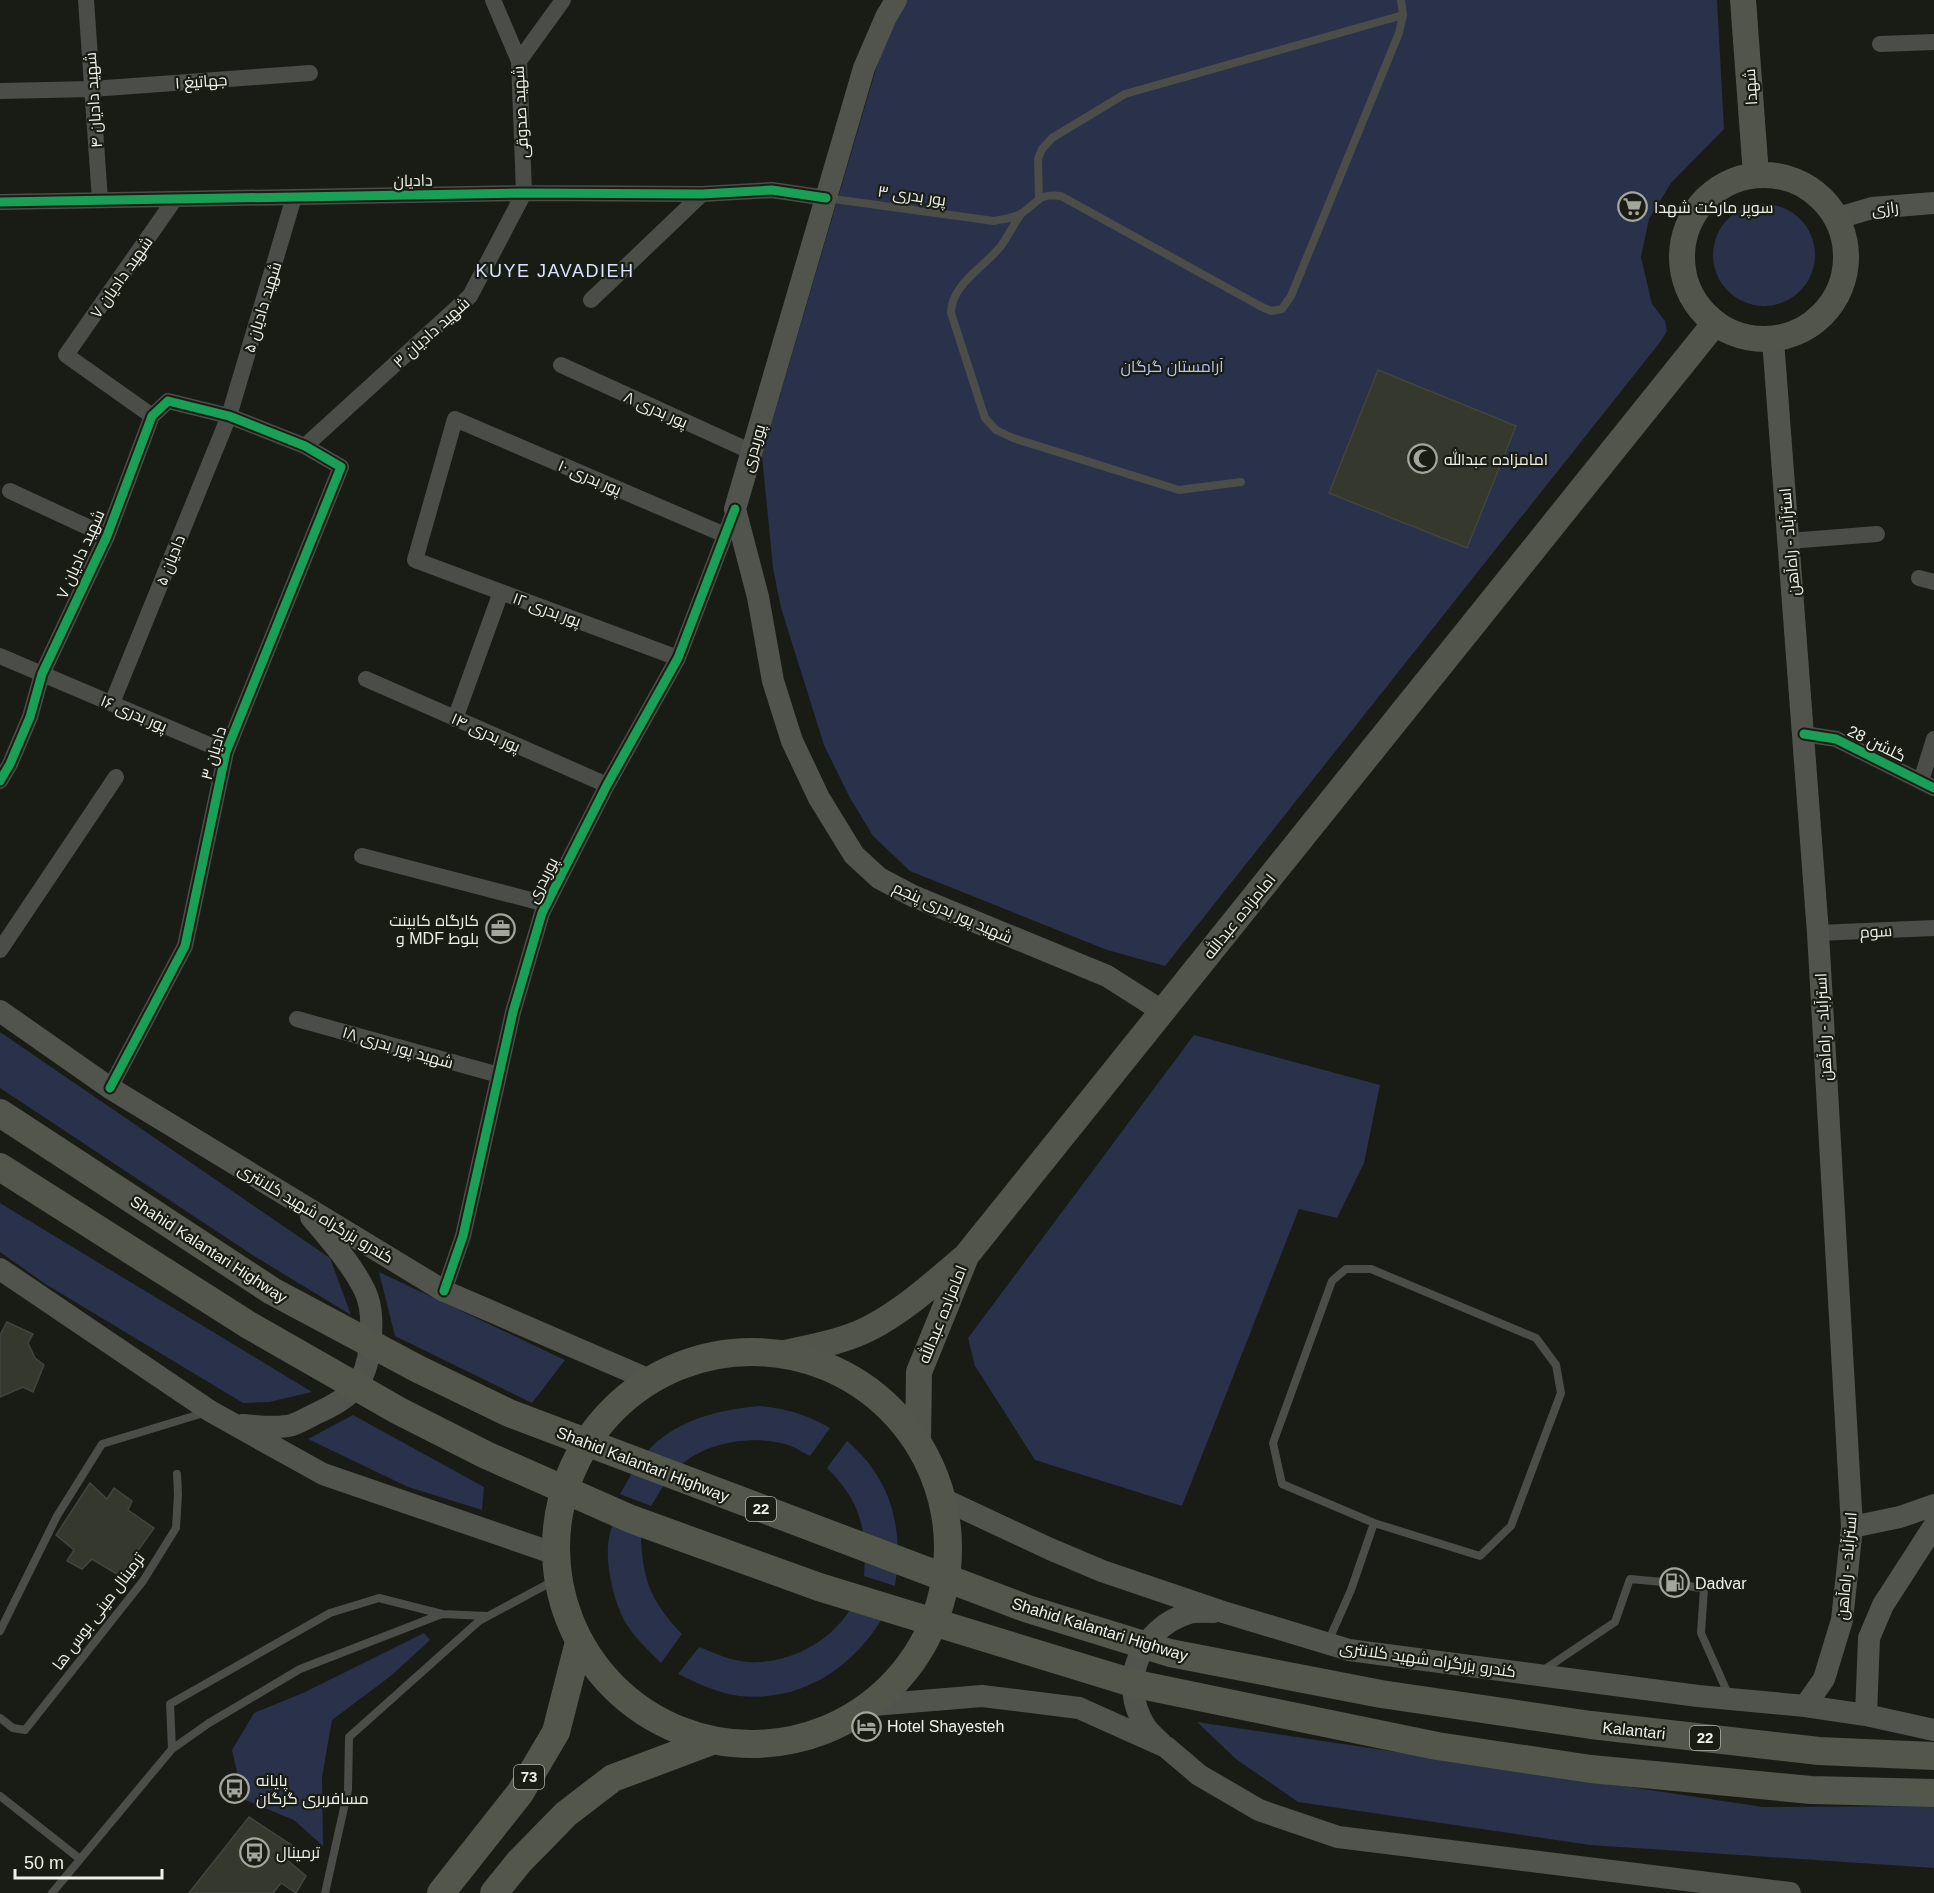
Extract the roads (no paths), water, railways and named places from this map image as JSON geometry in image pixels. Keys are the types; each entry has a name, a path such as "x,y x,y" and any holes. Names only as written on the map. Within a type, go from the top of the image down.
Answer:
{"highway":[{"name":"Shahid Kalantari Highway","path":"0,1113 272,1291 418,1369 509,1413 1028,1609 1170,1653 1380,1694 1591,1725"},
{"path":"0,1167 247,1324 399,1411 486,1455 631,1519 819,1587 1136,1684 1437,1746 1591,1769 1811,1790 1934,1793"},
{"path":"755,1352 782,1354 812,1362 863,1387 900,1419 918,1444 945,1500 949,1538 948,1574 914,1662 873,1704 836,1726 800,1739 750,1745 712,1741 662,1723 621,1695 606,1679 579,1642 564,1604 557,1566 556,1532 564,1492 574,1466 609,1414 628,1396 650,1380 674,1368 705,1358 755,1352"},
{"name":"73","path":"441,1893 520,1793 556,1732 579,1642"},
{"name":"Kalantari","path":"1591,1725 1820,1751 1934,1756"},
{"path":"494,1893 519,1862 566,1814 613,1778 712,1741"}],"main road":[{"name":"پوربدری","path":"735,509 864,68 886,16 896,0"},
{"name":"شهدا","path":"1743,0 1756,175"},
{"path":"1756,175 1780,176 1803,184 1823,199 1838,218 1846,240 1847,263 1842,286 1831,306 1815,323 1795,334 1773,339 1752,339 1733,334 1715,323 1701,310 1690,293 1684,274 1682,255 1685,235 1692,217 1719,188 1737,179 1756,175"},
{"name":"رازی","path":"1838,218 1872,208 1934,203"},
{"name":"امامزاده عبدالله","path":"782,1354 828,1343 869,1328 913,1300 966,1256 1715,323"},
{"name":"استرآباد - راه‌آهن","path":"1773,339 1818,933 1852,1527 1842,1620 1824,1679 1805,1706"},
{"name":"شهید پور بدری پنجم","path":"735,509 758,597 773,681 792,741 819,798 854,855 879,878 913,896 1107,976 1162,1011"},
{"name":"کندرو بزرگراه شهید کلانتری","path":"0,1011 110,1088 444,1291 650,1380"},
{"path":"237,1425 291,1425 334,1406 359,1385 365,1372 373,1325 366,1293 351,1268 303,1205"},
{"name":"امامزاده عبدالله","path":"918,1444 919,1372 966,1256"},
{"path":"0,1269 210,1411 323,1474 557,1566"},
{"name":"کندرو بزرگراه شهید کلانتری","path":"945,1500 1050,1550 1102,1571 1220,1611 1349,1650 1730,1699 1805,1706 1866,1715 1934,1730"},
{"path":"1852,1527 1900,1517 1934,1505"},
{"path":"1866,1715 1869,1638 1882,1605 1934,1526"},
{"path":"1220,1611 1191,1612 1165,1623 1144,1644 1134,1671 1134,1700 1145,1727 1166,1747 1199,1775 1259,1810 1338,1837 1790,1893"},
{"path":"1842,1620 1874,1627"},
{"path":"873,1704 982,1696 1079,1708 1166,1747"}],"street":[{"name":"۴ شهید دادیان","path":"86,0 100,200"},
{"name":"شهید صدوقی","path":"493,0 519,61 524,193"},
{"path":"519,61 563,0"},
{"path":"1880,44 1934,42"},
{"name":"جهاتیغ ۱","path":"0,91 92,89 310,73"},
{"name":"دادیان","path":"0,202 524,193 702,194 772,190 826,198"},
{"name":"۳ شهید دادیان","path":"304,446 471,297 524,193"},
{"path":"591,300 702,194"},
{"name":"۵ شهید دادیان","path":"229,416 294,197"},
{"name":"۷ شهید دادیان","path":"152,416 66,355 175,199"},
{"name":"پور بدری ۸","path":"561,365 752,452"},
{"path":"152,416 168,401 229,416 304,446"},
{"name":"شهید دادیان ۷","path":"0,781 10,764 30,717 42,674 106,536 152,416"},
{"name":"دادیان ۵","path":"112,703 229,416"},
{"name":"پور بدری ۱۰","path":"416,560 455,419 725,535"},
{"name":"دادیان ۳","path":"110,1088 185,946 226,752 341,467 304,446"},
{"path":"10,491 106,536"},
{"name":"پوربدری","path":"444,1291 463,1236 513,1012 542,913 607,785 678,658 735,509"},
{"path":"1788,541 1876,534"},
{"name":"پور بدری ۱۲","path":"416,560 678,658"},
{"path":"455,718 501,592"},
{"name":"پور بدری ۱۶","path":"0,656 226,752"},
{"name":"پور بدری ۱۴","path":"366,679 607,785"},
{"name":"گلشن 28","path":"1804,734 1836,739 1927,784"},
{"path":"1927,784 1934,739"},
{"path":"0,951 117,777"},
{"path":"362,856 546,904"},
{"name":"سوم","path":"1818,933 1934,928"},
{"name":"شهید پور بدری ۱۸","path":"297,1019 499,1075"}],"lane":[{"path":"1241,482 1179,490 1013,438 996,430 985,418 951,313 951,302 956,292 1001,246 1021,214 1039,198 1048,194 1060,196 1260,306 1271,311 1282,309 1291,296 1300,275 1399,33 1403,15 1401,0"},
{"path":"1039,198 1038,159 1042,149 1052,138 1125,94 1403,15"},
{"name":"پور بدری ۳","path":"826,198 994,221 1021,214"},
{"path":"1346,1269 1371,1269 1536,1338 1556,1365 1561,1393 1511,1526 1480,1556 1374,1523 1282,1484 1273,1443 1332,1281 1346,1269"},
{"path":"0,1631 57,1516 102,1444 210,1411"},
{"name":"ترمینال مینی بوس ها","path":"0,1718 13,1728 25,1730 143,1581 176,1528 177,1474"},
{"path":"1327,1644 1351,1590 1374,1523"},
{"path":"328,1893 348,1790 349,1737 479,1620 557,1566"},
{"path":"1537,1675 1615,1622 1630,1579 1674,1583 1704,1589 1701,1634 1730,1699"},
{"path":"172,1749 170,1704 330,1613 379,1598 442,1614 487,1616"},
{"path":"52,1893 172,1749 300,1669 442,1614"},
{"path":"0,1796 80,1859"}],"place":[{"name":"سوپر مارکت شهدا","path":"1633,207"},
{"name":"امامزاده عبدالله","path":"1423,459"},
{"name":"کارگاه کابینت و MDF بلوط","path":"500,929"},
{"name":"Dadvar","path":"1674,1583"},
{"name":"Hotel Shayesteh","path":"866,1726"},
{"name":"پایانه مسافربری گرگان","path":"235,1789"},
{"name":"ترمینال","path":"255,1852"}],"district":[{"name":"KUYE JAVADIEH","path":"555,271"}],"park label":[{"name":"آرامستان گرگان","path":"1172,366"}]}
